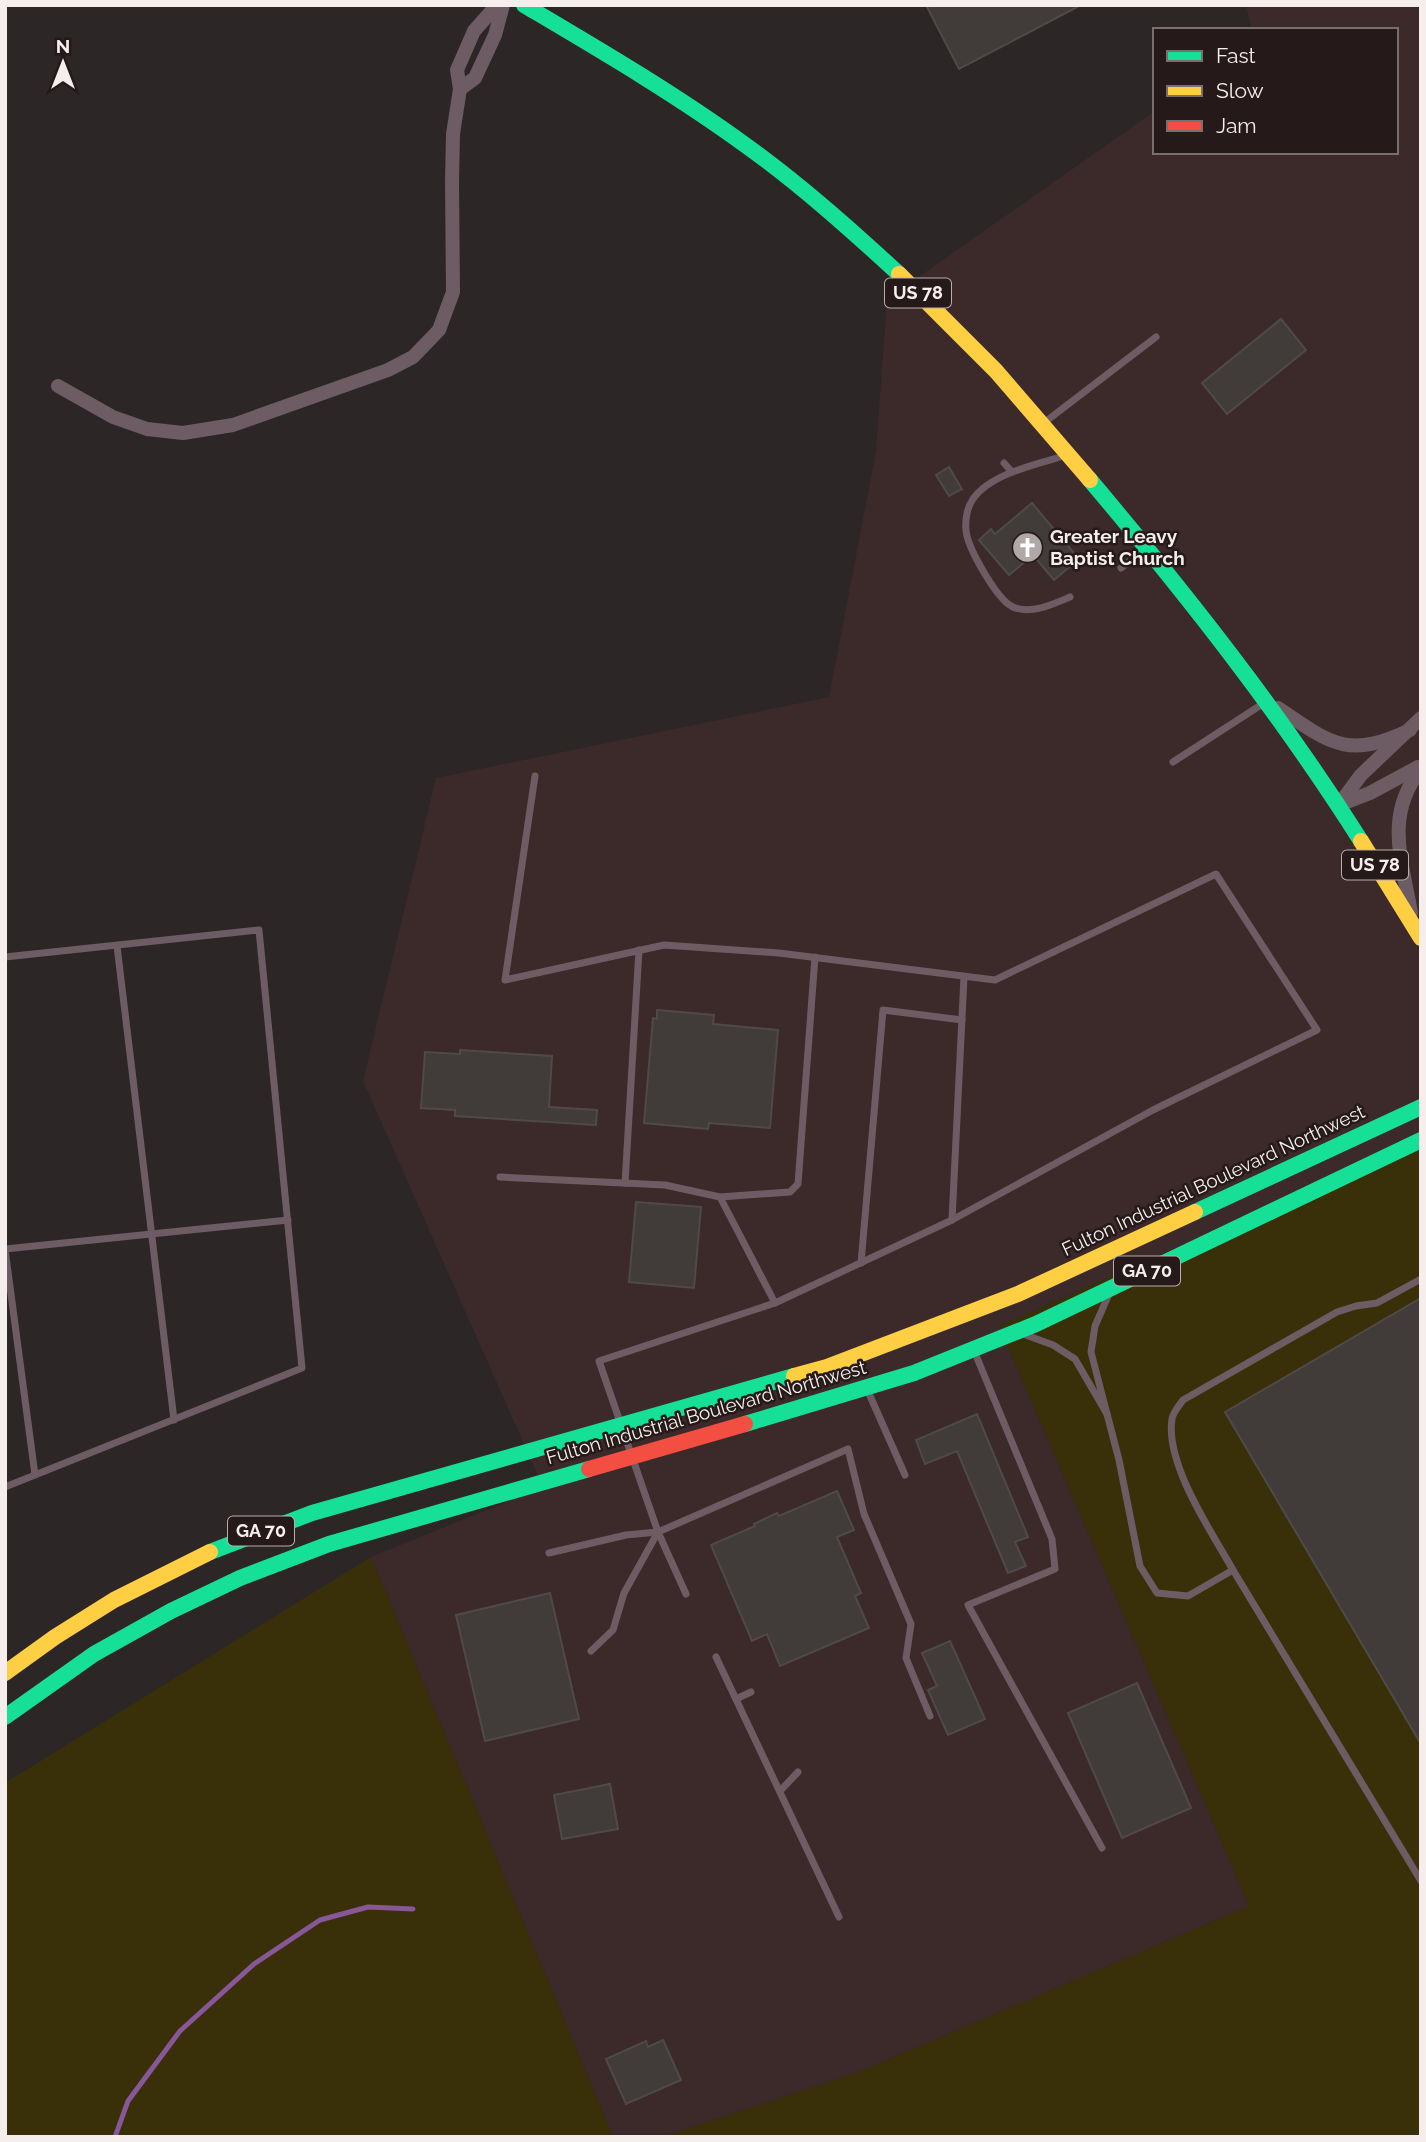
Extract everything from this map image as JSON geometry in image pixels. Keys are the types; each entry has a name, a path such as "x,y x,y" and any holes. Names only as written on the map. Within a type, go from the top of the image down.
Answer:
{"main road":[{"name":"US 78","path":"524,5 669,93 719,127 817,202 905,280 984,358 1210,624 1268,701 1417,931"},
{"name":"Fulton Industrial Boulevard Northwest","path":"5,1673 114,1600 221,1547 312,1513 827,1367 1018,1294 1421,1107"},
{"name":"Fulton Industrial Boulevard Northwest","path":"5,1717 94,1654 171,1611 240,1578 329,1544 914,1373 1016,1332 1112,1288 1421,1140"}],"street":[{"path":"58,386 113,417 147,429 183,433 233,425 388,370 413,357 439,330 453,292 453,134 460,89 457,70 474,31 497,5"},
{"path":"460,89 475,78 495,35 503,5"},
{"path":"1268,701 1324,739 1337,744 1372,745 1410,730"},
{"path":"1338,806 1361,775 1421,718"},
{"path":"1338,806 1421,768"},
{"path":"1417,931 1400,843 1398,817 1405,793 1421,768"}],"lane":[{"path":"1042,424 1156,337"},
{"path":"1068,454 1012,472 979,492 971,501 966,533 985,575 1003,600 1014,608 1029,609 1051,605 1070,597"},
{"path":"1004,463 1012,472"},
{"path":"973,484 979,492"},
{"path":"1121,568 1147,547"},
{"path":"1173,762 1268,701"},
{"path":"535,776 505,980 664,945 815,957 995,980 1216,874 1317,1030 1153,1110 951,1220 775,1303 599,1361 658,1532 687,1594"},
{"path":"5,957 259,930 302,1368 5,1487"},
{"path":"117,946 174,1420"},
{"path":"625,1183 639,950"},
{"path":"500,1177 665,1185 720,1197 790,1192 798,1184 815,957"},
{"path":"951,1220 964,977"},
{"path":"861,1263 883,1010 962,1020"},
{"path":"720,1197 775,1303"},
{"path":"35,1475 5,1249 288,1220"},
{"path":"1421,1279 1377,1303 1337,1312 1183,1400 1172,1416 1171,1440 1189,1493 1421,1881"},
{"path":"1112,1288 1095,1325 1091,1352 1119,1460 1140,1566 1157,1593 1188,1596 1233,1570"},
{"path":"1016,1332 1053,1345 1075,1359 1107,1414"},
{"path":"973,1349 1052,1539 1055,1569 968,1605 1102,1848"},
{"path":"866,1387 905,1475"},
{"path":"549,1553 626,1535 658,1532 848,1449 864,1514 911,1624 906,1658 930,1716"},
{"path":"592,1651 613,1630 624,1593 658,1532"},
{"path":"716,1657 839,1917"},
{"path":"736,1699 751,1692"},
{"path":"780,1791 798,1772"}],"shaded area":[{"path":"1246,5 1421,5 1421,1140 999,1326 1249,1906 859,2072 662,2137 613,2137 371,1557 543,1487 363,1081 436,778 829,697 876,451 887,299 1153,112 1153,154 1398,154 1398,28 1252,28"},
{"path":"1421,1140 1421,2137 662,2137 859,2072 1249,1906 999,1326"},
{"path":"371,1557 613,2137 5,2137 5,1783"}],"building":[{"path":"926,5 1081,5 959,69"},
{"path":"1281,319 1306,350 1227,414 1202,383"},
{"path":"949,467 962,489 949,496 936,475"},
{"name":"Greater Leavy Baptist Church","path":"1032,503 1079,559 1054,580 1033,555 1009,575 979,540 991,529 995,534"},
{"path":"657,1010 714,1015 713,1024 778,1030 770,1128 709,1123 708,1129 644,1123 653,1018 657,1019"},
{"path":"460,1050 552,1056 549,1107 597,1110 596,1125 455,1116 455,1110 421,1108 425,1052 460,1054"},
{"path":"636,1202 701,1207 694,1288 629,1282"},
{"path":"1421,1298 1421,1744 1225,1412"},
{"path":"977,1414 1028,1537 1015,1542 1026,1566 1008,1573 957,1451 925,1464 916,1440"},
{"path":"837,1491 854,1530 837,1537 861,1593 855,1596 869,1628 780,1666 767,1634 752,1641 711,1545 777,1513 779,1516"},
{"path":"550,1593 579,1719 485,1741 456,1615"},
{"path":"950,1641 985,1719 948,1735 928,1690 937,1686 922,1653"},
{"path":"1137,1683 1191,1808 1122,1838 1068,1713"},
{"path":"610,1784 618,1829 562,1839 554,1795"},
{"path":"663,2040 681,2080 626,2104 606,2059 646,2041 648,2047"}],"waterway":[{"path":"115,2137 128,2101 180,2031 254,1964 320,1920 368,1907 413,1909"}],"traffic: fast":[{"path":"524,5 666,91 748,147 807,193 899,274"},
{"path":"1090,480 1232,656 1361,841"},
{"path":"1195,1212 1421,1107"},
{"path":"745,1424 914,1373 1036,1324 1421,1140"},
{"path":"210,1552 312,1513 794,1376"},
{"path":"5,1717 94,1654 171,1611 240,1578 329,1544 589,1469"}],"traffic: slow":[{"path":"899,274 996,371 1090,480"},
{"path":"1361,841 1421,938"},
{"path":"794,1376 827,1367 1018,1294 1195,1212"},
{"path":"5,1673 114,1600 210,1552"}],"traffic: jam":[{"path":"589,1469 745,1424"}],"place":[{"name":"Greater Leavy Baptist Church","path":"1027,547"}]}
